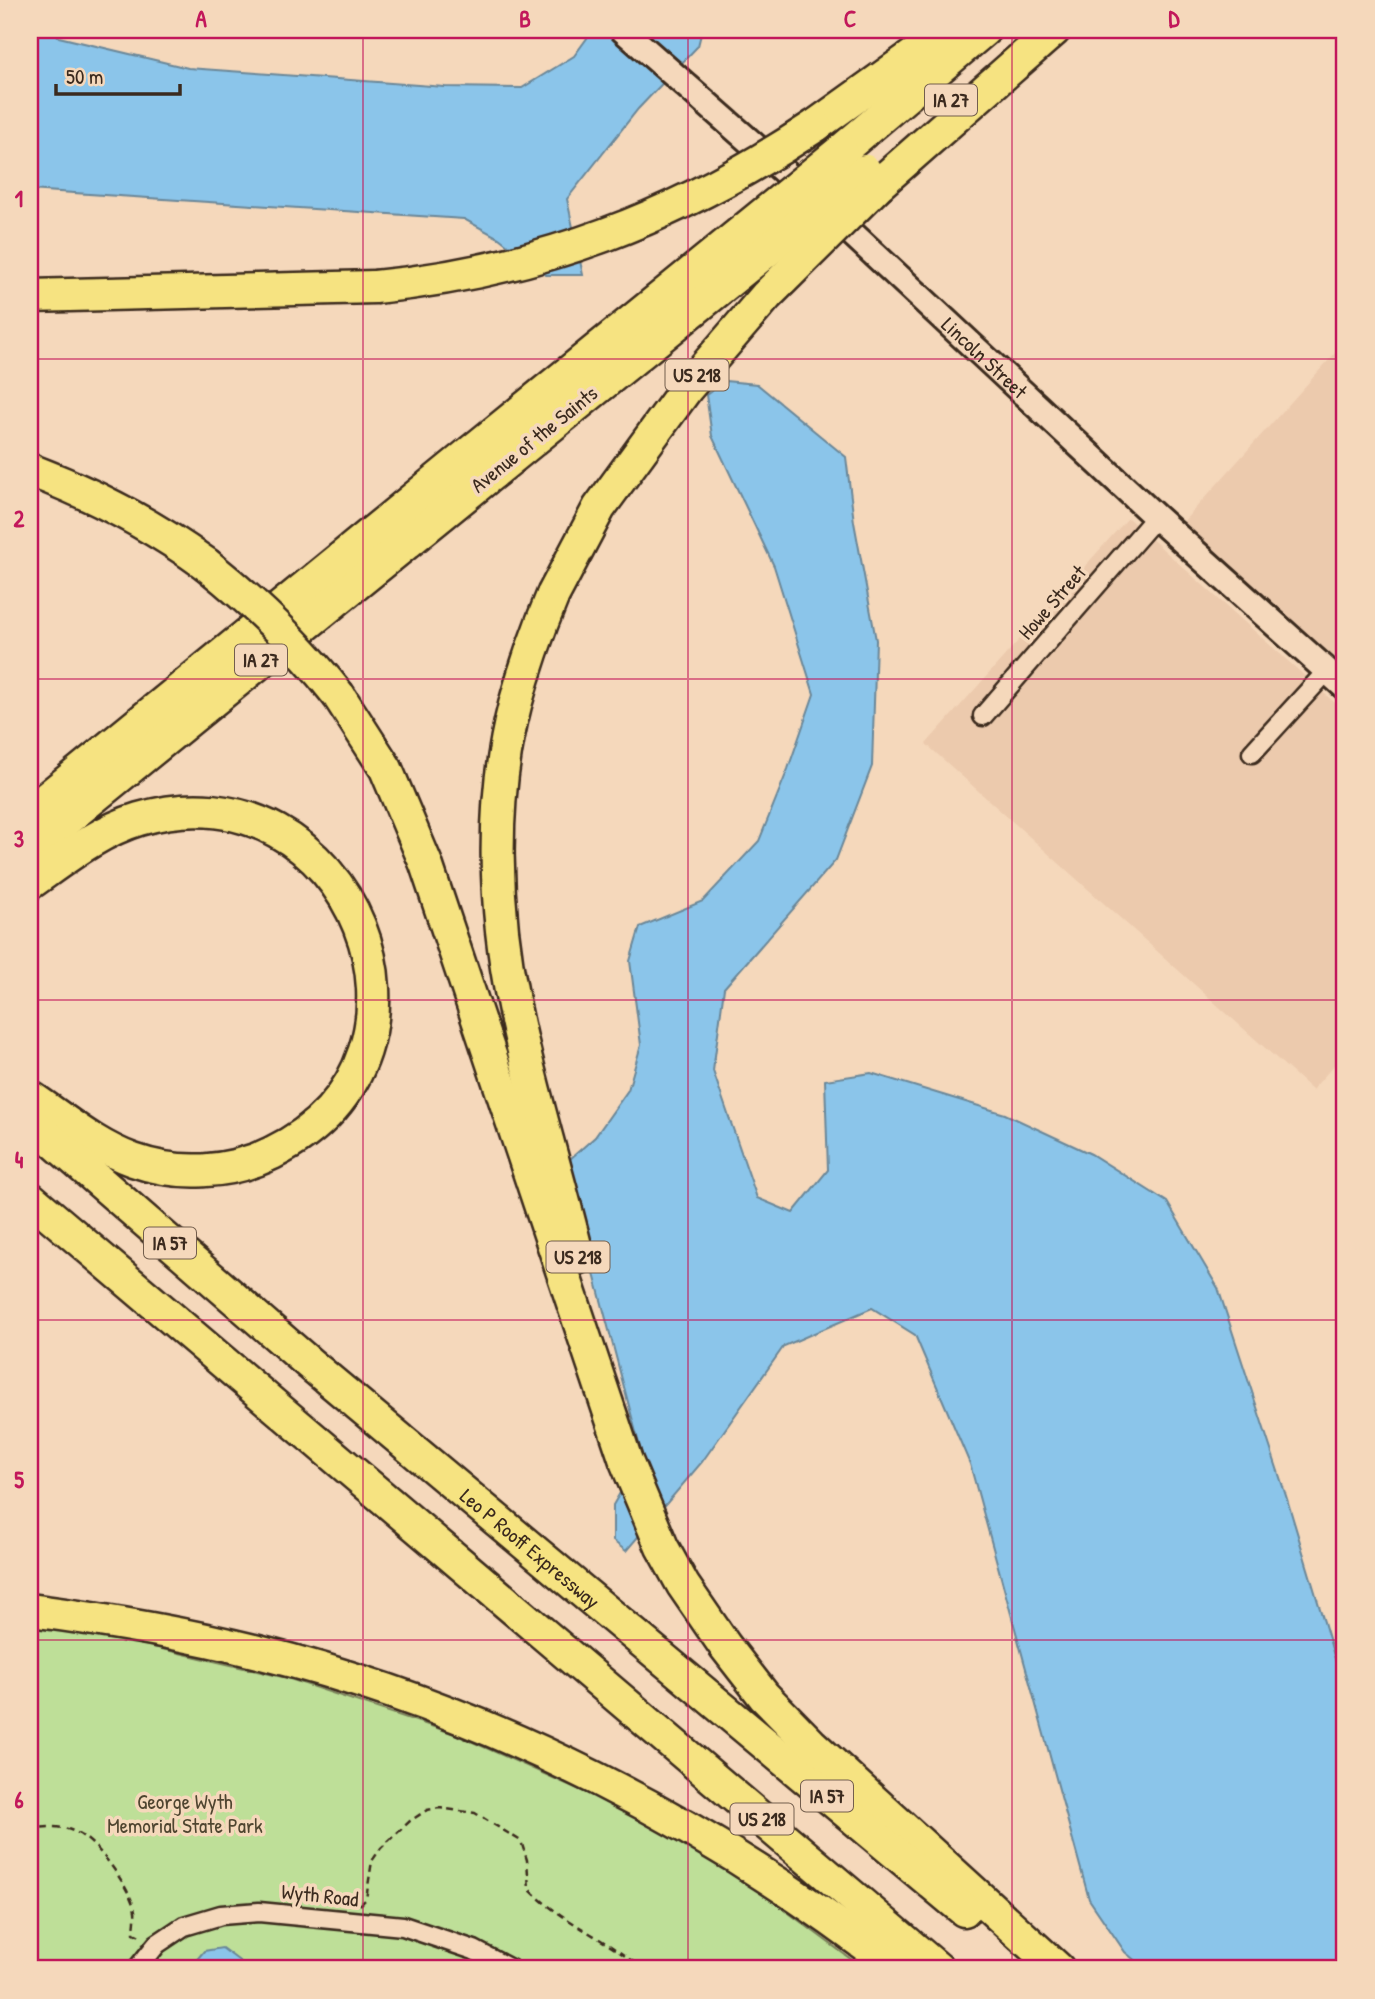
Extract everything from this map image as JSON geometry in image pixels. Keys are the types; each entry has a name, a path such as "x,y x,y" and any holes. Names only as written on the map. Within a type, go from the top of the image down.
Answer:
{"highway":[{"path":"30,296 375,287 422,283 516,264 630,226 688,201 738,175 815,126 949,30"},
{"name":"Avenue of the Saints","path":"30,849 984,30"},
{"name":"Avenue of the Saints","path":"30,811 482,462 872,178 1037,30"},
{"name":"US 218","path":"1054,30 872,178 686,388 599,508 553,595 514,708 500,798 499,901 507,968 526,1055 577,1252 626,1461 652,1526 683,1585 764,1696 811,1744 1058,1969"},
{"path":"30,470 71,485 121,510 168,537 206,564 273,621 310,659 340,696 386,769 402,803 449,927 626,1461"},
{"path":"30,883 91,841 140,819 187,811 249,820 287,837 306,851 334,879 356,915 373,974 372,1014 364,1052 356,1071 332,1108 318,1122 282,1148 241,1165 189,1171 132,1160 108,1149 30,1097"},
{"name":"Leo P Rooff Expressway","path":"30,1121 310,1364 1035,1969"},
{"name":"US 218","path":"30,1198 939,1969"},
{"path":"30,1610 259,1652 394,1693 518,1742 631,1798 730,1852 851,1933 897,1969"}],"main road":[{"name":"Lincoln Street","path":"623,30 813,197 1156,517 1345,687"}],"street":[{"name":"Howe Street","path":"983,716 1156,517"},
{"path":"1252,753 1327,671"},
{"name":"Wyth Road","path":"137,1969 157,1944 184,1926 221,1914 259,1912 403,1926 474,1950 510,1969"}],"path":[{"path":"350,1906 360,1905 366,1899 372,1861 410,1821 427,1810 439,1808 475,1814 521,1841 527,1860 529,1889 538,1898 642,1969"},
{"path":"30,1829 64,1828 83,1836 113,1867 125,1885 135,1912 134,1933 142,1937 149,1936"}],"shaded area":[{"path":"1345,342 1345,669 1183,522"},
{"path":"1128,518 1345,712 1345,1053 1312,1090 926,744"}],"green space":[{"name":"George Wyth Memorial State Park","path":"30,1627 102,1635 287,1678 455,1734 618,1807 727,1867 864,1969 30,1969"}],"water":[{"path":"30,30 53,30 59,37 188,68 445,87 522,88 574,56 593,30 702,30 698,46 638,109 567,199 583,275 546,275 499,238 464,219 30,190"},
{"path":"725,381 757,384 846,457 854,522 876,640 872,766 836,860 724,988 713,1071 757,1198 793,1213 828,1170 825,1080 871,1073 1005,1114 1091,1154 1167,1202 1218,1288 1287,1499 1345,1692 1345,1969 1145,1969 1125,1952 1089,1899 970,1464 915,1335 872,1308 784,1346 702,1462 626,1551 613,1541 613,1505 642,1455 574,1198 570,1159 595,1137 628,1090 641,1045 630,961 640,927 703,901 759,841 814,694 774,566 712,436 706,395"},
{"path":"222,1948 250,1969 189,1969 204,1951"}]}
